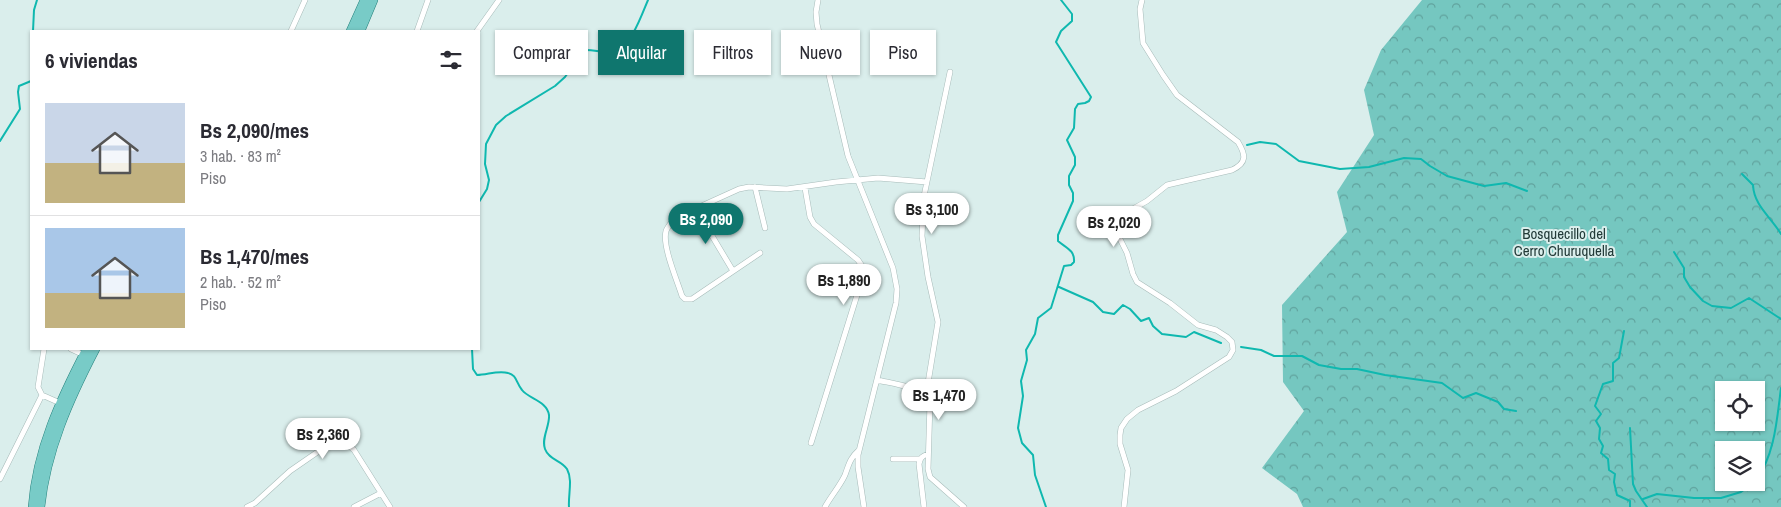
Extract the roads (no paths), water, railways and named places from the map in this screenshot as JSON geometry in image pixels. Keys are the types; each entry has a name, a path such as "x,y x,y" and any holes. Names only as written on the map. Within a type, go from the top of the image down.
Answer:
{"main road":[{"path":"351,30 365,0"},
{"path":"360,30 373,0"},
{"path":"40,507 46,466 56,433 95,350"},
{"path":"32,507 39,464 49,430 85,352"}],"street":[{"path":"291,30 305,0"},
{"path":"417,30 428,0"},
{"path":"478,30 498,0"},
{"path":"818,0 817,24 848,156 893,268 897,289 896,303 860,450 858,466 864,507"},
{"path":"1124,507 1128,470 1120,444 1121,428 1127,419 1138,410 1176,391 1229,357 1232,350 1232,342 1216,330 1198,325 1170,303 1137,282 1127,252 1120,239 1123,217 1167,185 1232,170 1244,160 1244,151 1238,142 1177,95 1163,75 1143,43 1140,9 1142,0"},
{"path":"926,395 938,322 928,277 922,236 927,182 950,72"},
{"path":"760,253 692,299 685,299 682,296 666,244 665,233 675,218 739,189 805,188 878,178 927,182"},
{"path":"755,188 766,228"},
{"path":"805,188 810,217 814,224 858,260 862,266 862,279 811,443"},
{"path":"696,209 733,271"},
{"path":"44,350 38,387 42,396 60,403"},
{"path":"877,380 916,390 926,395 930,402 928,454 930,478 964,507"},
{"path":"0,479 42,396"},
{"path":"247,507 290,471 332,442 347,444 354,450 390,507"},
{"path":"825,507 845,475 853,455 860,450"},
{"path":"893,459 920,459 928,454"},
{"path":"920,459 924,507"},
{"path":"354,507 381,493"}],"waterway":[{"path":"33,30 34,10 37,0"},
{"path":"480,200 487,189 489,180 485,164 486,144 496,125 506,116 555,86 565,77 584,50 611,52 621,48 631,37 648,0"},
{"path":"1046,507 1035,475 1033,455 1022,443 1018,428 1023,396 1021,381 1027,360 1026,350 1035,334 1038,318 1051,308 1064,266 1071,265 1074,262 1071,252 1058,241 1058,235 1073,201 1069,176 1075,165 1075,157 1067,140 1074,128 1075,109 1078,104 1089,101 1091,97 1056,42 1061,31 1072,21 1072,14 1061,0"},
{"path":"0,141 20,109 19,86 30,81"},
{"path":"1247,145 1260,142 1276,144 1299,161 1340,169 1369,167 1404,158 1421,159 1447,176 1484,186 1506,183 1527,191"},
{"path":"1742,174 1753,185 1756,199 1781,234"},
{"path":"1674,252 1684,268 1684,277 1690,287 1703,301 1712,306 1731,308 1749,298 1781,319"},
{"path":"1059,287 1093,302 1103,312 1114,314 1123,305 1130,309 1141,321 1149,318 1153,326 1162,334 1186,337 1194,332 1221,343"},
{"path":"1624,331 1619,358 1613,363 1613,381 1603,384 1595,406 1601,414 1596,421 1600,428 1599,439 1603,446 1601,453 1608,459 1609,470 1615,474 1614,482 1617,495 1630,501 1630,507"},
{"path":"1241,347 1261,350 1274,356 1302,356 1319,365 1341,369 1357,369 1442,383 1463,398 1476,393 1498,402 1504,409 1516,411"},
{"path":"472,350 473,369 477,375 500,372 511,374 525,393 548,410 549,419 544,445 549,456 564,466 569,473 569,507"},
{"path":"1765,463 1771,448 1781,388"},
{"path":"1630,428 1633,484 1647,507"},
{"path":"1643,499 1657,494 1694,498 1721,498 1742,491"}],"park label":[{"name":"Bosquecillo del Cerro Churuquella","path":"1564,242"}]}
